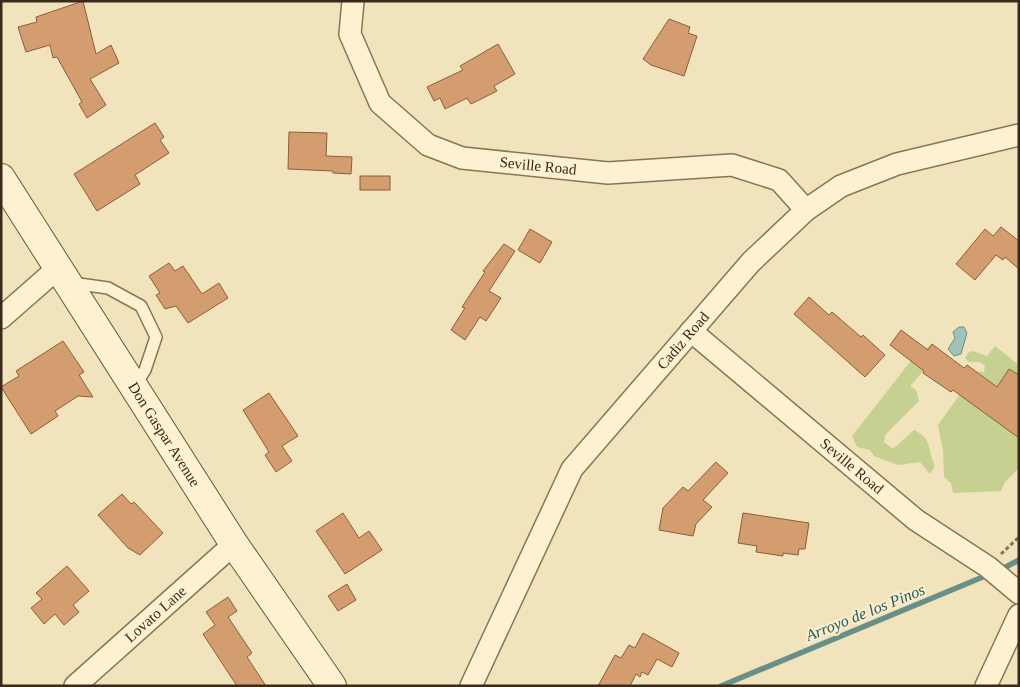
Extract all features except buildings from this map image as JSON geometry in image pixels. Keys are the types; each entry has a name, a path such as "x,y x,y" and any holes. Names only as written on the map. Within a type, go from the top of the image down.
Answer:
{"street":[{"name":"Seville Road","path":"353,1 350,34 380,103 428,145 462,158 608,173 732,165 779,180 806,210"},
{"name":"Cadiz Road","path":"471,686 572,469 751,262 806,210 840,186 897,164 1019,135"},
{"name":"Don Gaspar Avenue","path":"1,178 234,544 332,686"},
{"path":"1,318 63,276"},
{"name":"Seville Road","path":"692,331 916,520 995,572 1019,594"},
{"name":"Lovato Lane","path":"75,686 234,544"},
{"path":"986,686 1019,615"}],"lane":[{"path":"63,276 108,288 141,306 156,337 145,370 134,387"}],"green space":[{"path":"932,344 918,364 925,369 910,386 916,390 919,401 885,435 884,442 893,449 914,430 920,433 929,445 935,466 930,474 920,462 898,465 874,456 870,450 857,447 852,436 914,357"},
{"path":"995,346 1019,365 1019,375 1009,369 995,390 988,380 976,371 984,372 985,366 980,362 969,362 965,358 968,353 973,351 987,356"},
{"path":"960,394 1019,427 1019,468 1005,482 1001,491 953,493 951,483 944,477 943,451 938,425"}],"water":[{"path":"959,327 964,327 967,333 961,354 954,356 948,349 955,338 953,332"}],"waterway":[{"name":"Arroyo de los Pinos","path":"998,571 1019,560"},
{"name":"Arroyo de los Pinos","path":"721,686 990,574"}]}
